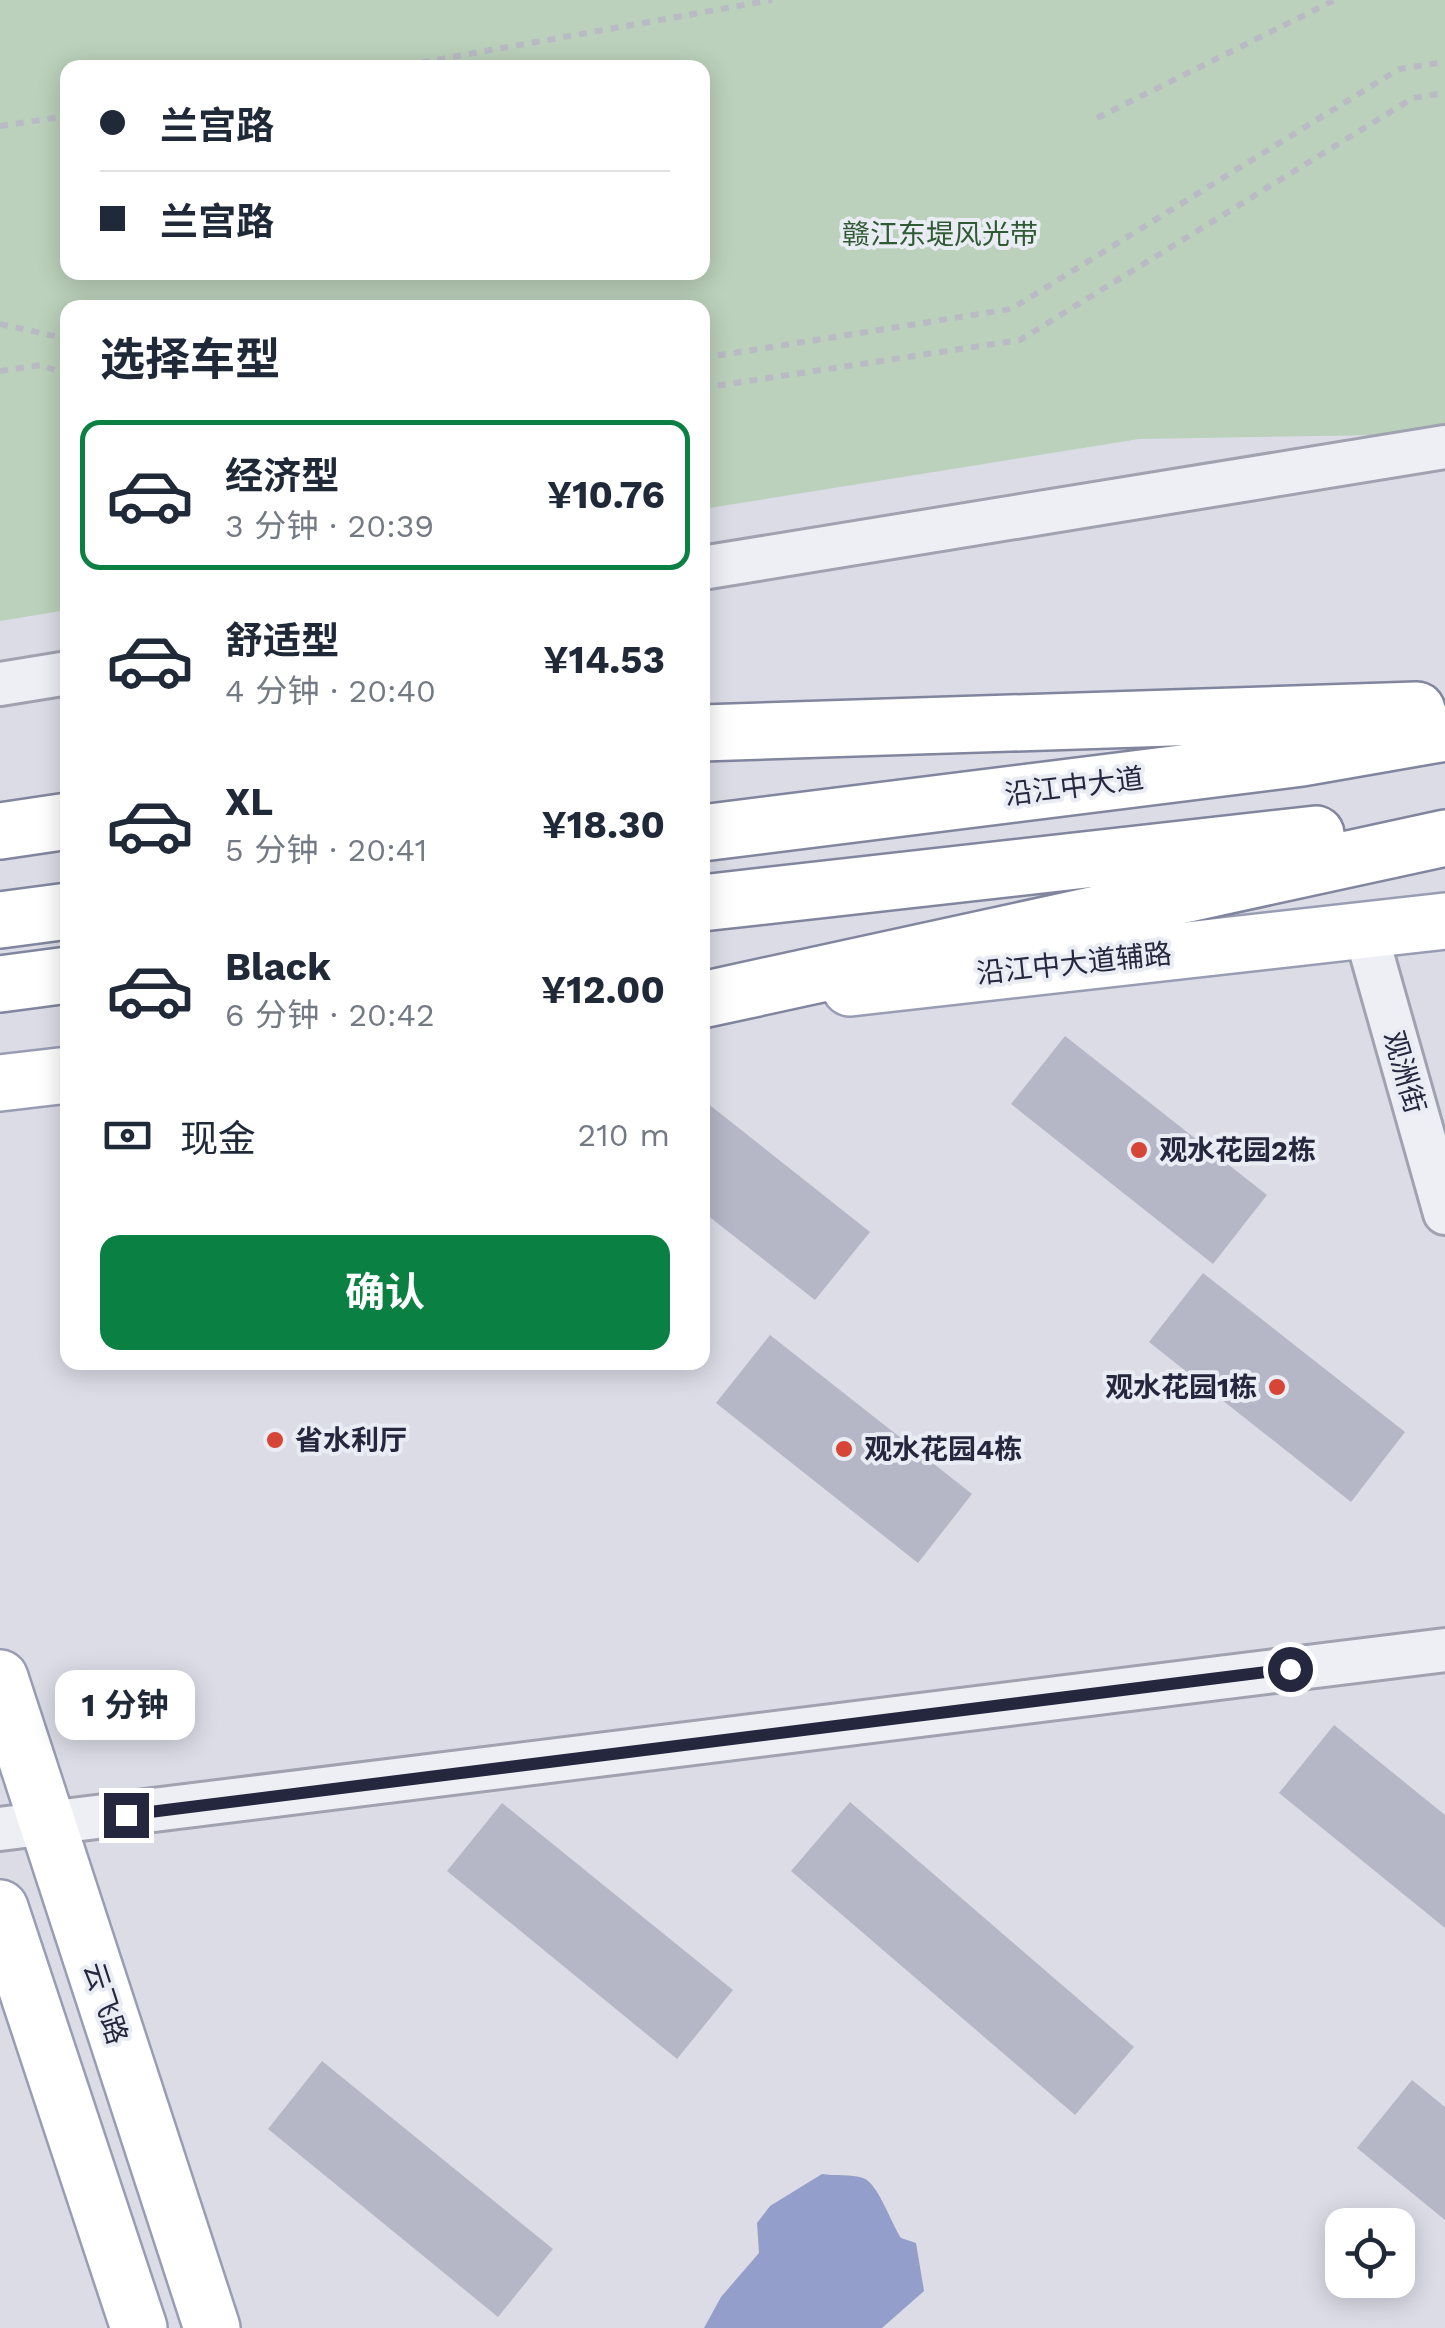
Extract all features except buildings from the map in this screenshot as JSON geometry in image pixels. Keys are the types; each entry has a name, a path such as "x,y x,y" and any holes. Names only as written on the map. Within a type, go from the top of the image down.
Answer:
{"main road":[{"path":"710,733 1445,709"},
{"name":"沿江中大道","path":"710,831 1302,758 1445,733"},
{"path":"710,902 1445,820"},
{"path":"0,831 60,822"},
{"path":"710,1000 1445,838"},
{"path":"0,920 60,912"},
{"name":"沿江中大道辅路","path":"710,1001 1445,920"},
{"path":"0,984 60,976"},
{"path":"0,1083 60,1077"},
{"name":"云飞路","path":"0,1678 24,1827 212,2328"},
{"path":"0,1908 140,2328"}],"street":[{"path":"710,567 1445,447"},
{"path":"0,684 60,673"},
{"name":"观洲街","path":"1364,930 1445,1214"},
{"path":"24,1827 1445,1650"}],"path":[{"path":"435,60 772,0"},
{"path":"1097,118 1335,0"},
{"path":"710,357 1011,309 1399,69 1445,62"},
{"path":"710,387 1020,340 1412,98 1445,93"},
{"path":"0,126 60,117"},
{"path":"0,324 60,338"},
{"path":"0,371 41,365 60,373"}],"green space":[{"name":"赣江东堤风光带","path":"0,0 1445,0 1445,434 1139,439 710,508 710,300 60,300 60,611 0,621"}],"water":[{"path":"822,2174 869,2181 901,2238 916,2243 924,2291 882,2328 704,2328 721,2297 759,2253 757,2223 770,2206"}],"place":[{"name":"观水花园2栋","path":"1139,1150"},
{"name":"观水花园1栋","path":"1277,1387"},
{"name":"省水利厅","path":"275,1440"},
{"name":"观水花园4栋","path":"844,1449"}],"route":[{"path":"126,1815 1290,1669"}]}
